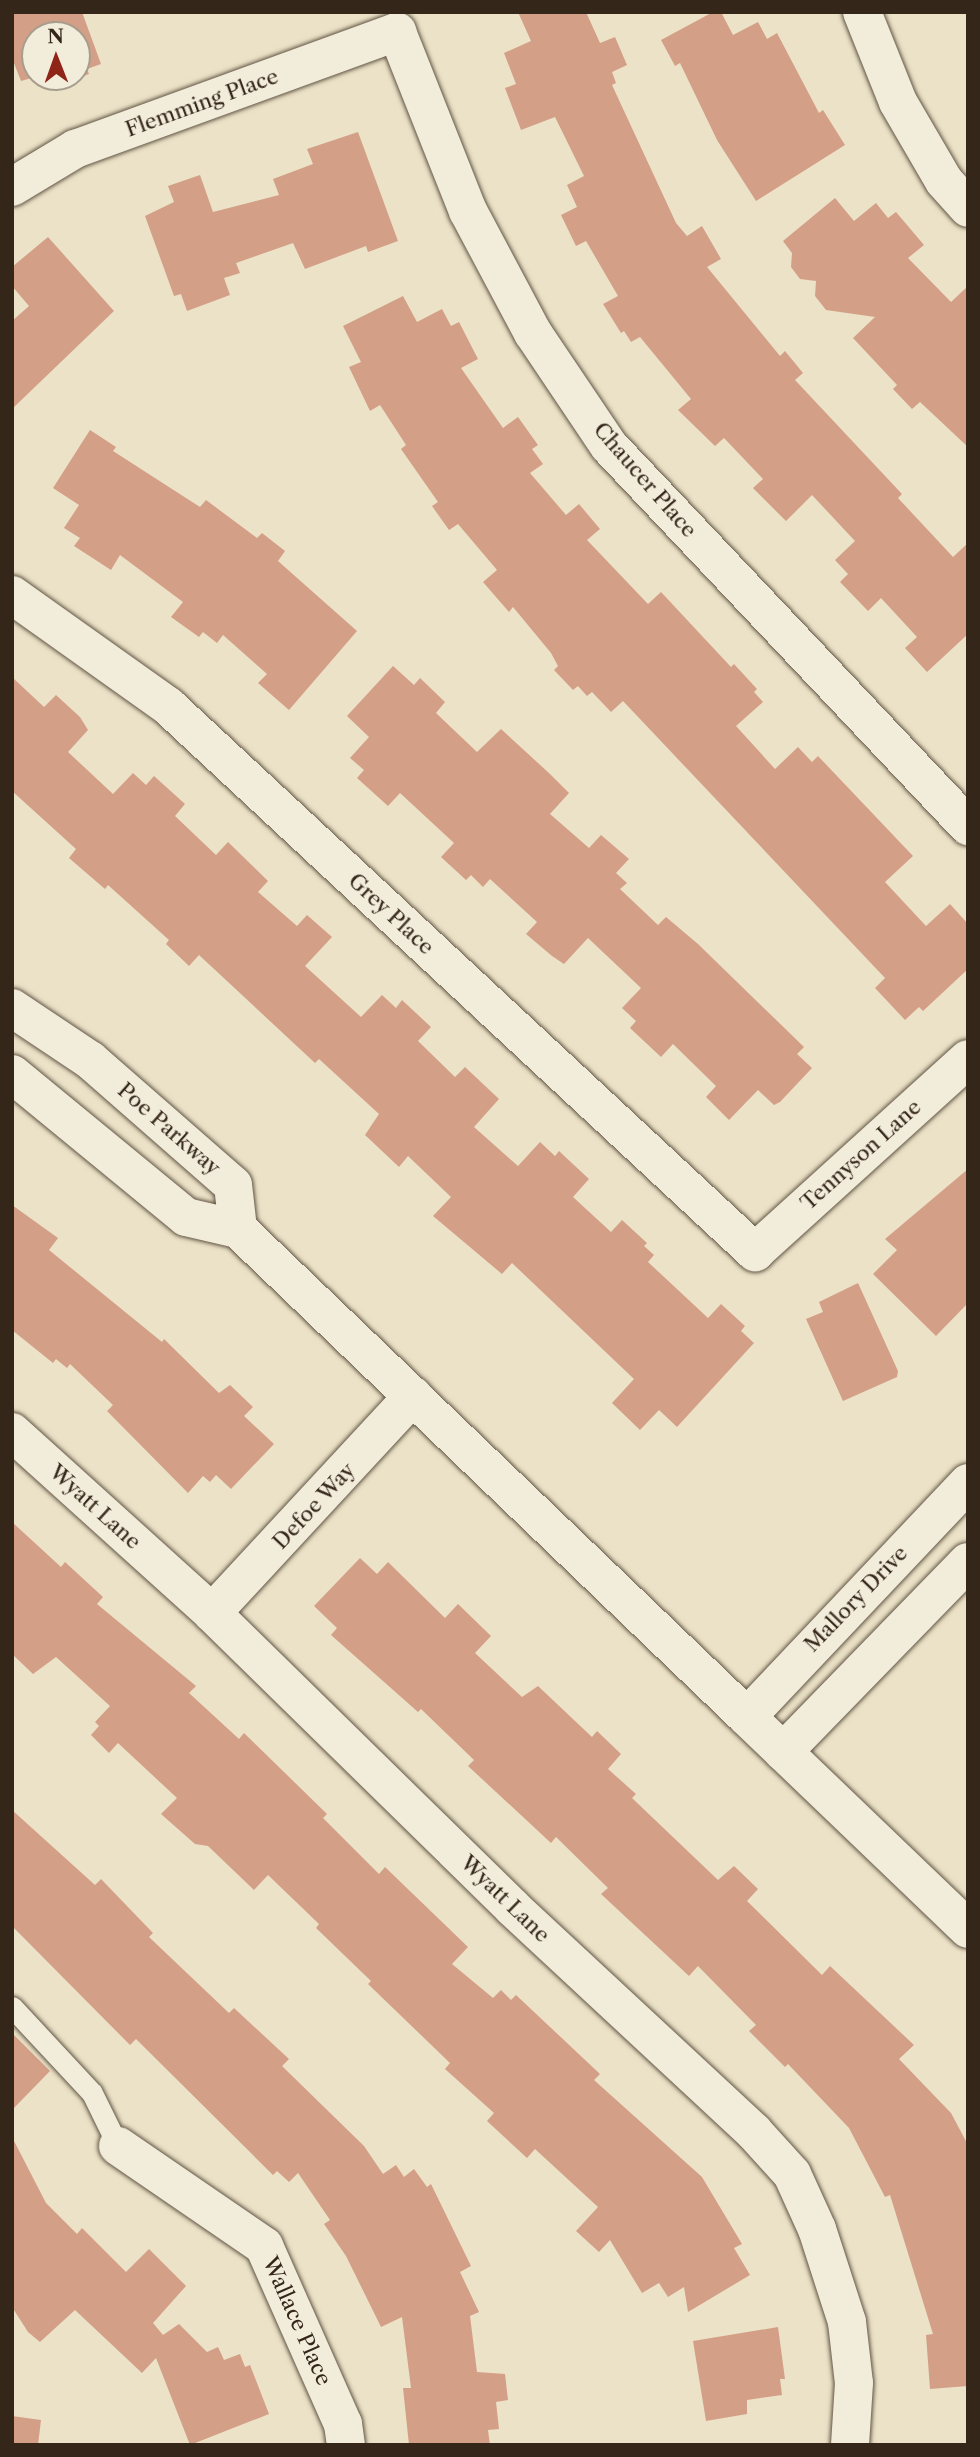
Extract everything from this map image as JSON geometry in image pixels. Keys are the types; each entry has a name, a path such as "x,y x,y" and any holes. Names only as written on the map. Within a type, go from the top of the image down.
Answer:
{"street":[{"path":"862,12 898,102 944,181 968,208"},
{"name":"Flemming Place","path":"12,187 75,149 397,32"},
{"name":"Chaucer Place","path":"397,32 468,211 533,333 609,446 968,826"},
{"name":"Grey Place","path":"12,595 168,706 755,1252"},
{"name":"Poe Parkway","path":"12,1008 90,1060 233,1185 238,1229"},
{"name":"Tennyson Lane","path":"755,1252 968,1059"},
{"path":"12,1074 186,1217 238,1229 968,1929"},
{"name":"Defoe Way","path":"212,1613 412,1396"},
{"name":"Wyatt Lane","path":"12,1432 212,1613 513,1908 753,2131 792,2174 817,2229 847,2322 854,2383 850,2445"},
{"name":"Mallory Drive","path":"747,1717 968,1483"},
{"path":"783,1752 968,1562"},
{"name":"Wallace Place","path":"118,2146 264,2246 343,2424 346,2445"}],"lane":[{"path":"12,2007 92,2093 118,2146"}],"building":[{"path":"12,12 82,12 85,21 21,21 21,81 12,58"},
{"path":"518,12 586,12 600,43 615,37 627,65 612,72 616,83 612,85 676,223 687,236 702,226 721,259 707,267 780,356 785,351 803,373 795,380 902,494 898,498 953,557 968,543 968,634 927,672 905,648 917,637 881,598 868,611 840,582 848,574 835,560 855,541 812,495 786,521 753,488 763,479 724,438 715,446 678,410 691,399 640,337 631,342 624,331 621,333 603,304 618,296 586,241 576,246 561,215 577,207 567,185 584,176 555,117 521,130 505,88 516,84 504,53 531,41"},
{"path":"713,12 721,12 733,35 758,22 767,39 777,33 819,113 823,110 845,145 756,201 717,140 680,63 675,66 661,40"},
{"path":"91,37 101,64 91,68"},
{"path":"358,132 398,241 368,252 366,246 305,269 293,243 236,263 240,273 224,278 230,295 187,311 181,294 174,296 145,216 174,202 168,186 200,175 213,212 279,195 273,179 313,164 307,149"},
{"path":"835,198 854,221 876,203 888,218 896,212 924,245 908,258 951,302 968,286 968,447 920,402 912,409 893,389 897,385 853,338 875,317 826,310 815,296 816,281 800,279 791,267 792,253 783,241"},
{"path":"48,237 114,311 12,409 12,321 29,306 12,286 12,267"},
{"path":"403,296 417,322 442,309 451,326 459,322 478,359 461,368 503,428 518,417 538,445 532,449 543,464 530,473 566,515 579,504 600,529 587,540 648,604 661,592 731,667 734,664 757,689 754,692 763,702 736,726 775,769 798,747 812,762 818,756 913,856 885,882 926,926 950,904 968,924 968,969 923,1011 919,1007 905,1020 875,988 885,978 623,701 611,712 592,692 587,696 578,686 573,690 554,670 558,666 551,653 513,607 509,612 483,582 497,570 458,524 449,530 432,506 438,502 401,449 406,445 380,405 370,411 349,367 361,362 343,326"},
{"path":"90,430 116,447 113,451 200,507 206,500 257,538 262,533 285,551 278,561 357,631 289,710 258,683 267,674 223,635 217,643 203,632 199,637 171,617 183,602 120,555 111,570 74,546 80,538 64,528 79,505 53,488"},
{"path":"393,666 414,685 420,678 445,702 436,713 477,752 501,729 550,774 569,793 550,814 589,848 601,835 629,859 616,873 627,883 620,889 658,925 666,917 698,944 804,1047 797,1054 812,1068 780,1102 774,1105 758,1090 729,1120 706,1097 716,1086 673,1044 661,1057 630,1028 636,1021 622,1008 641,988 588,938 564,964 552,956 526,934 537,922 490,879 483,887 471,875 466,880 441,857 454,843 400,793 388,806 357,778 364,770 350,758 369,737 347,716"},
{"path":"12,677 44,707 56,695 80,717 88,730 68,752 113,794 133,773 146,785 154,776 185,804 175,816 216,855 228,842 268,881 258,892 297,926 307,915 332,937 305,966 361,1017 382,995 396,1008 402,1000 431,1027 418,1041 455,1077 465,1067 499,1099 474,1127 518,1166 540,1142 555,1156 559,1151 589,1179 573,1197 611,1232 622,1220 647,1243 644,1246 654,1255 648,1262 708,1318 721,1304 745,1326 741,1331 754,1343 677,1427 659,1410 640,1430 612,1403 634,1379 512,1263 502,1274 433,1216 451,1197 408,1156 399,1167 365,1135 379,1114 319,1059 315,1063 199,955 189,966 166,944 169,940 108,885 105,889 69,858 76,849 12,791"},
{"path":"968,1169 968,1303 936,1336 873,1274 897,1250 885,1239"},
{"path":"12,1205 58,1238 49,1250 162,1342 164,1339 219,1393 230,1385 253,1407 244,1416 274,1444 231,1489 216,1475 210,1482 203,1476 188,1493 107,1411 113,1405 70,1364 67,1368 56,1359 53,1363 12,1330"},
{"path":"858,1283 898,1371 897,1377 843,1401 806,1319 823,1312 819,1302"},
{"path":"12,1522 61,1567 65,1562 103,1597 97,1604 196,1686 189,1693 239,1739 244,1733 327,1814 323,1818 379,1874 385,1867 468,1947 452,1964 493,1998 501,1990 511,2000 516,1995 600,2074 594,2080 702,2177 742,2244 734,2248 750,2275 688,2312 684,2287 668,2297 659,2283 642,2293 610,2240 599,2252 576,2231 598,2207 535,2149 527,2158 487,2121 494,2113 445,2069 450,2063 368,1984 371,1981 316,1928 319,1924 268,1875 254,1890 208,1846 195,1844 161,1814 177,1798 118,1743 109,1753 91,1735 99,1726 95,1722 110,1706 56,1657 33,1674 12,1654"},
{"path":"360,1558 377,1574 388,1562 445,1618 458,1604 491,1636 475,1653 522,1697 538,1686 592,1737 597,1731 621,1754 608,1769 636,1794 632,1798 718,1880 734,1866 758,1889 747,1901 822,1975 830,1966 914,2045 899,2059 951,2113 968,2145 968,2386 930,2389 926,2335 933,2334 890,2195 885,2197 849,2128 788,2064 785,2067 749,2031 756,2025 698,1966 689,1976 601,1894 608,1888 556,1837 551,1843 468,1766 474,1760 421,1709 418,1712 331,1635 337,1628 314,1606"},
{"path":"12,1810 95,1885 101,1879 153,1933 149,1937 229,2013 234,2008 289,2059 282,2066 364,2146 383,2174 396,2165 404,2177 414,2169 427,2187 431,2184 471,2266 460,2272 479,2312 470,2316 477,2372 505,2374 508,2400 496,2402 499,2429 488,2430 490,2445 409,2445 403,2388 411,2388 402,2317 381,2327 346,2256 324,2224 330,2220 298,2173 289,2182 277,2171 273,2175 136,2039 130,2045 12,1926"},
{"path":"12,2033 50,2071 12,2110"},
{"path":"12,2137 46,2203 77,2234 82,2228 126,2272 149,2249 186,2286 153,2323 163,2335 179,2324 207,2352 218,2347 224,2360 240,2354 245,2367 250,2365 269,2414 190,2445 156,2358 142,2373 75,2310 40,2342 28,2332 12,2307"},
{"path":"778,2327 785,2379 780,2379 782,2395 747,2400 747,2414 706,2421 693,2341"},
{"path":"12,2416 41,2420 38,2445 12,2445"}]}
